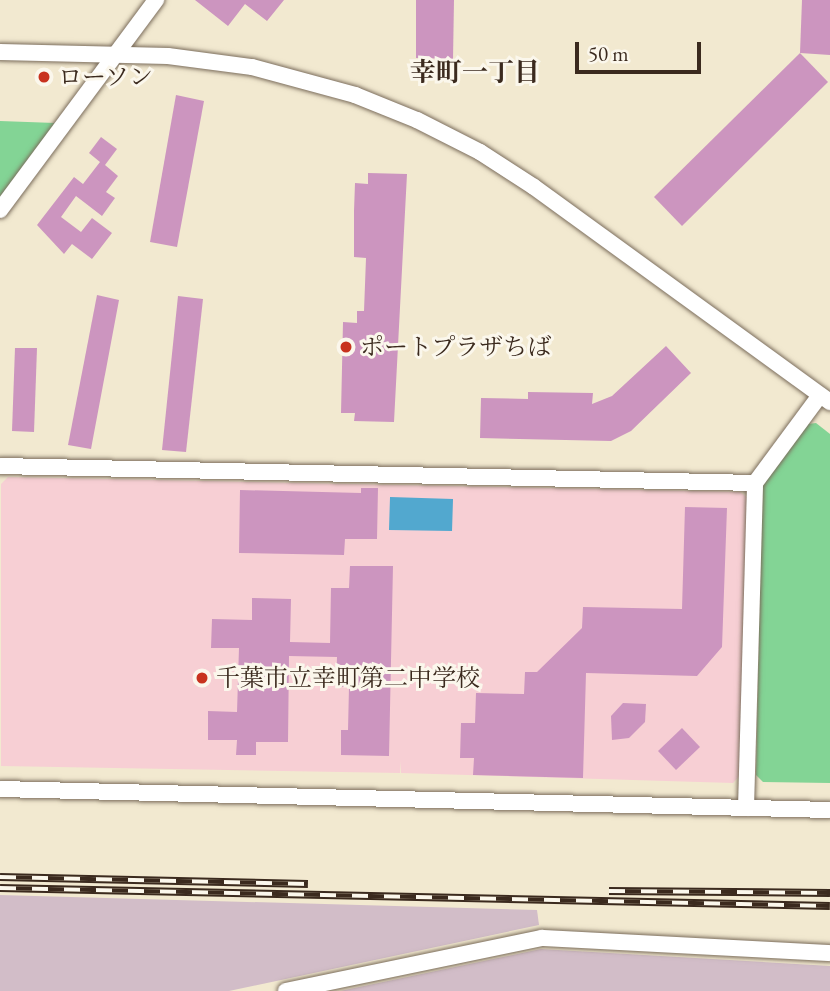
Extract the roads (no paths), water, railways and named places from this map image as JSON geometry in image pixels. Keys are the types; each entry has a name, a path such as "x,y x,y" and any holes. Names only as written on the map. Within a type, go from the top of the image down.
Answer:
{"street":[{"path":"0,210 111,55 156,0"},
{"path":"0,52 168,56 251,67 355,95 417,120 480,152 534,187 825,399 755,483 746,808"},
{"path":"0,466 755,483"},
{"path":"0,789 830,810"},
{"path":"286,991 314,988 542,938 830,953"}],"water":[{"path":"390,497 453,499 452,531 389,530"}],"railway":[{"path":"0,877 308,884"},
{"path":"0,888 830,906"},
{"path":"609,891 830,893"}],"place":[{"name":"ローソン","path":"44,77"},
{"name":"ポートプラザちば","path":"346,347"},
{"name":"千葉市立幸町第二中学校","path":"202,678"}],"district":[{"name":"幸町一丁目","path":"475,73"}]}
